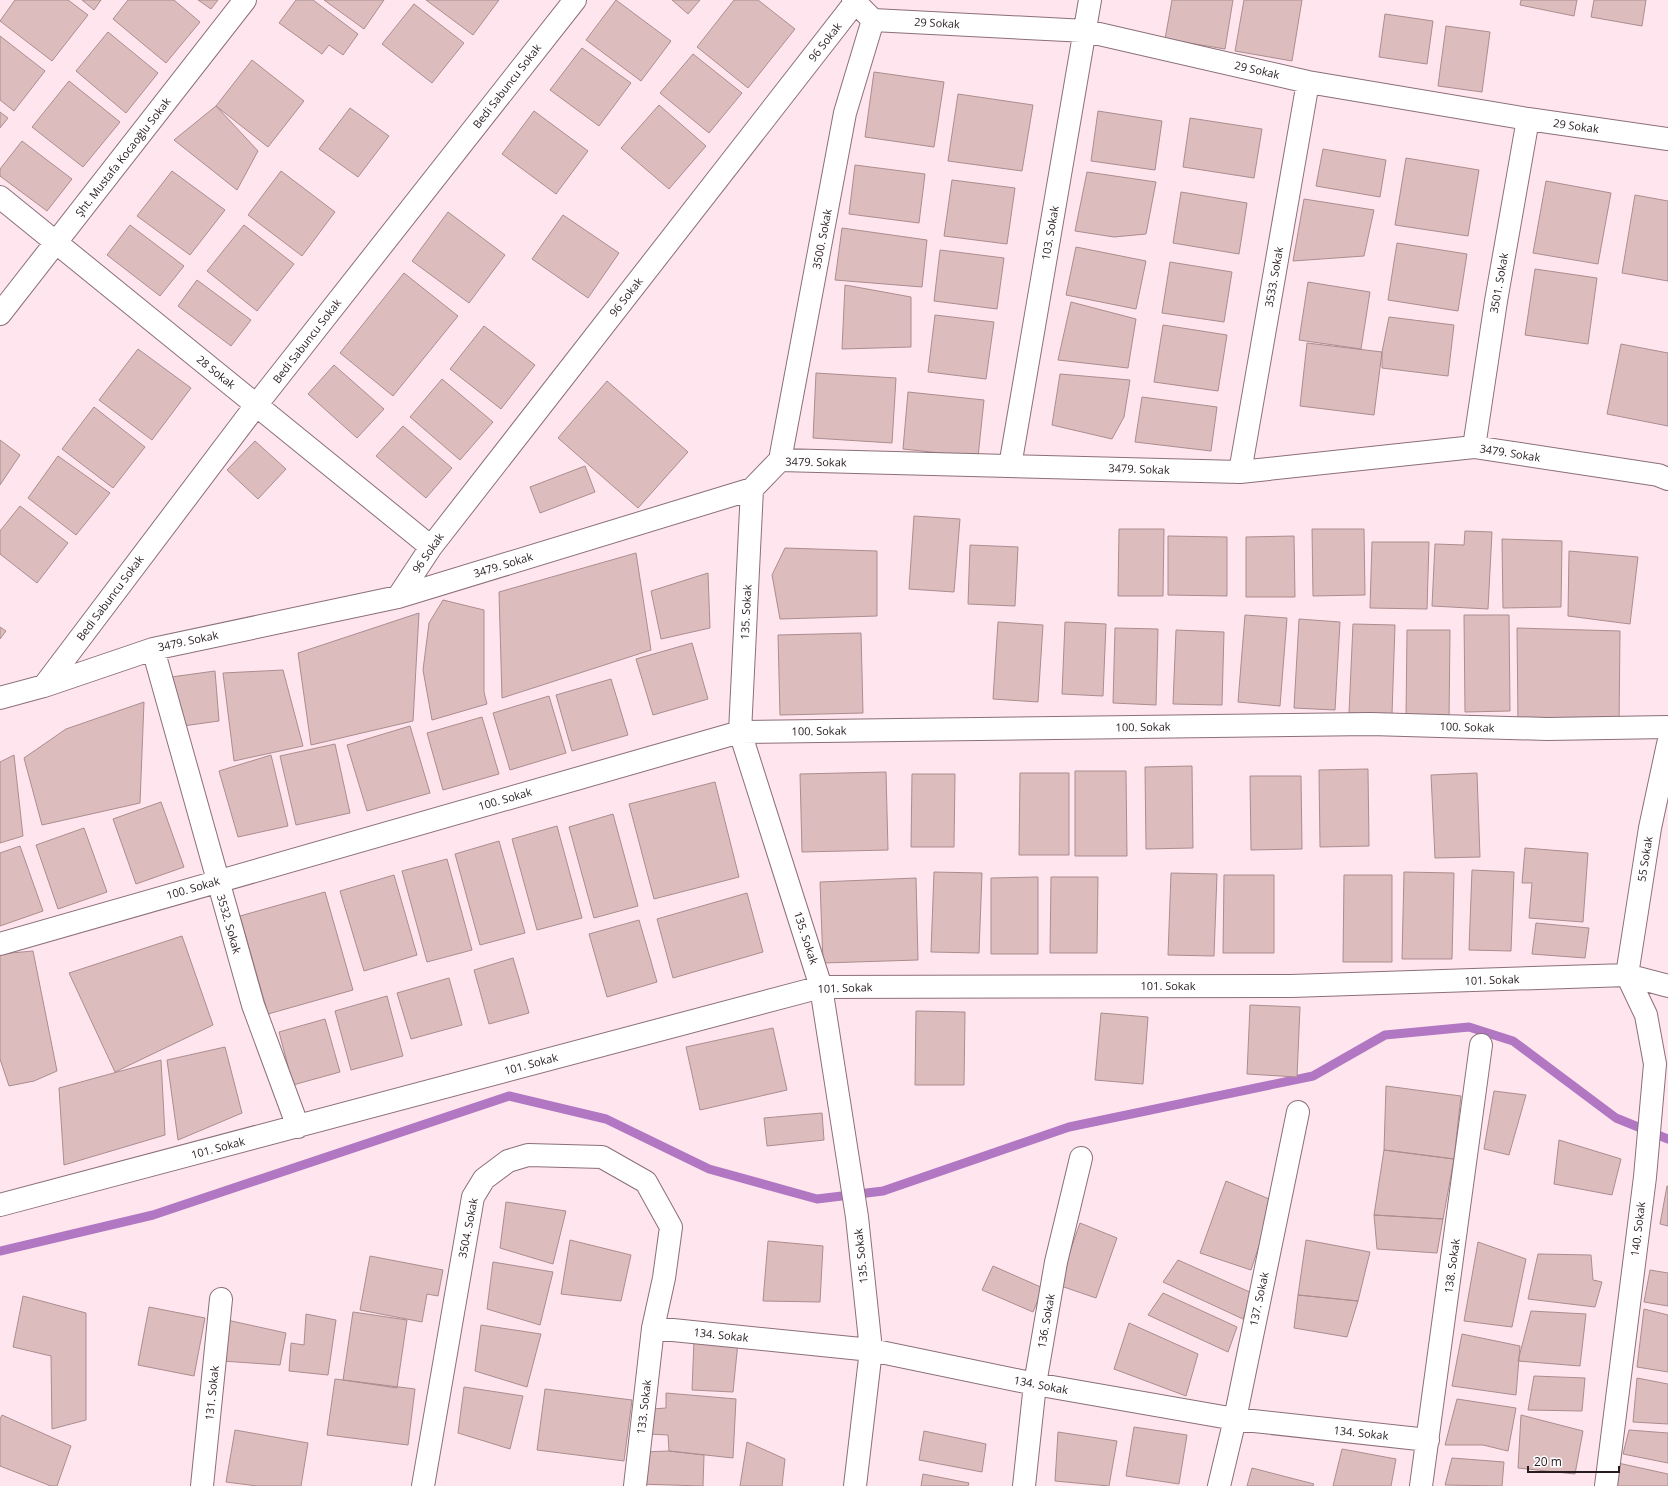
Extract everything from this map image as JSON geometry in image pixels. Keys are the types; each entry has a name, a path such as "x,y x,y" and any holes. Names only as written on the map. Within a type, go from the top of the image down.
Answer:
{"street":[{"name":"Şht. Mustafa Kocaoğlu Sokak","path":"0,314 245,0"},
{"name":"Bedi Sabuncu Sokak","path":"44,686 257,404 575,0"},
{"name":"103. Sokak","path":"1010,466 1090,0"},
{"path":"855,1 873,20"},
{"name":"96 Sokak","path":"398,597 431,547 855,1"},
{"name":"29 Sokak","path":"873,20 1086,30 1308,82 1528,119 1668,139"},
{"name":"3500. Sokak","path":"780,460 845,113 873,20"},
{"name":"3533. Sokak","path":"1240,472 1308,82"},
{"name":"3501. Sokak","path":"1474,447 1496,301 1528,119"},
{"name":"28 Sokak","path":"0,197 55,243 257,404 431,547"},
{"name":"3479. Sokak","path":"0,698 44,686 153,649 398,597 752,489 780,460 1240,472 1474,447 1658,475 1668,478"},
{"name":"135. Sokak","path":"752,489 740,732 821,987 857,1216 871,1350 855,1486"},
{"name":"3532. Sokak","path":"153,649 253,1005 298,1127"},
{"name":"100. Sokak","path":"0,944 740,732 1371,724 1547,729 1668,726"},
{"name":"55 Sokak","path":"1627,975 1650,828 1668,744"},
{"name":"101. Sokak","path":"0,1205 821,987 1291,986 1627,975 1668,986"},
{"name":"140. Sokak","path":"1606,1486 1645,1176 1652,1105 1654,1064 1646,1015 1627,975"},
{"name":"138. Sokak","path":"1422,1486 1481,1045"},
{"name":"137. Sokak","path":"1219,1486 1235,1419 1298,1112"},
{"name":"3504. Sokak","path":"423,1486 473,1197 484,1179 508,1161 528,1155 602,1157 646,1182 671,1227 664,1278 653,1328"},
{"name":"136. Sokak","path":"1024,1486 1035,1384 1056,1262 1081,1158"},
{"name":"131. Sokak","path":"202,1486 221,1299"},
{"name":"134. Sokak","path":"653,1328 871,1350 1035,1384 1235,1419 1428,1440"},
{"name":"133. Sokak","path":"635,1486 653,1328"}],"building":[{"path":"15,0 68,0 88,15 52,61 0,21"},
{"path":"82,0 101,0 94,10"},
{"path":"128,0 174,0 200,22 166,63 113,19"},
{"path":"198,0 218,0 211,9"},
{"path":"296,0 313,0 358,34 343,55 329,45 322,54 279,23"},
{"path":"324,0 384,0 364,29"},
{"path":"426,0 499,0 473,35"},
{"path":"616,0 671,41 641,81 586,40"},
{"path":"672,0 700,0 688,14"},
{"path":"734,0 758,0 795,29 748,88 697,47"},
{"path":"1172,0 1233,0 1225,49 1165,39"},
{"path":"1244,0 1302,0 1292,61 1235,51"},
{"path":"1521,0 1577,0 1574,16 1520,5"},
{"path":"1594,0 1646,0 1642,26 1591,17"},
{"path":"414,4 464,43 432,83 382,44"},
{"path":"1385,14 1433,21 1427,64 1379,57"},
{"path":"1446,26 1490,32 1482,92 1438,86"},
{"path":"108,32 158,73 126,113 76,71"},
{"path":"0,36 45,71 14,111 0,100"},
{"path":"582,48 631,83 599,126 550,90"},
{"path":"693,54 742,93 709,133 660,93"},
{"path":"252,60 304,101 268,147 216,106"},
{"path":"874,72 944,82 934,147 865,137"},
{"path":"69,81 120,122 83,167 32,127"},
{"path":"958,94 1033,105 1022,171 948,161"},
{"path":"659,105 706,146 669,189 621,148"},
{"path":"216,106 258,151 237,190 174,140"},
{"path":"350,108 389,136 358,177 319,149"},
{"path":"534,111 588,151 556,194 502,154"},
{"path":"1098,111 1162,121 1155,170 1091,161"},
{"path":"0,112 8,118 0,128"},
{"path":"1190,118 1262,129 1254,178 1183,167"},
{"path":"22,141 72,179 47,211 0,176 0,169"},
{"path":"1323,149 1386,160 1380,197 1316,186"},
{"path":"1406,158 1479,170 1468,236 1395,225"},
{"path":"855,165 925,174 919,223 849,214"},
{"path":"172,171 225,210 190,255 137,216"},
{"path":"281,171 335,212 302,256 248,215"},
{"path":"1087,172 1156,182 1146,234 1114,237 1075,231"},
{"path":"952,180 1015,188 1007,244 944,236"},
{"path":"1546,181 1611,193 1598,264 1533,253"},
{"path":"1181,192 1247,203 1239,254 1173,243"},
{"path":"1635,195 1668,201 1668,281 1622,273"},
{"path":"1304,199 1374,210 1364,256 1293,261"},
{"path":"448,212 505,255 469,303 412,261"},
{"path":"563,215 619,253 588,298 532,259"},
{"path":"130,225 184,266 160,296 107,255"},
{"path":"244,225 294,264 257,311 207,271"},
{"path":"842,228 927,240 922,287 835,280"},
{"path":"1397,243 1467,254 1458,311 1388,300"},
{"path":"1076,247 1146,261 1136,309 1066,295"},
{"path":"940,250 1004,258 997,309 934,301"},
{"path":"1170,262 1232,272 1224,322 1162,313"},
{"path":"1535,269 1597,278 1588,344 1525,335"},
{"path":"404,273 458,316 393,396 340,353"},
{"path":"197,280 251,320 231,346 178,306"},
{"path":"1308,282 1370,292 1361,349 1299,340"},
{"path":"845,285 911,297 911,347 842,349"},
{"path":"1071,302 1136,319 1128,368 1058,360"},
{"path":"935,315 994,322 986,379 928,372"},
{"path":"1389,317 1454,325 1448,376 1382,368 1382,352"},
{"path":"1163,325 1227,335 1218,391 1154,382"},
{"path":"484,326 535,365 501,409 450,369"},
{"path":"1307,343 1382,352 1374,415 1300,406"},
{"path":"1621,344 1668,353 1668,426 1607,414"},
{"path":"138,349 191,388 152,440 99,400"},
{"path":"334,365 384,409 357,438 308,394"},
{"path":"816,373 896,378 892,443 813,438"},
{"path":"1060,374 1130,380 1124,417 1112,439 1052,425"},
{"path":"442,379 493,422 460,460 410,417"},
{"path":"607,381 688,452 638,508 558,438"},
{"path":"908,392 984,400 978,457 903,449"},
{"path":"1142,397 1217,407 1211,451 1135,442"},
{"path":"94,407 145,447 113,488 62,449"},
{"path":"403,426 452,468 426,498 376,456"},
{"path":"0,440 20,455 0,485"},
{"path":"255,441 286,469 258,499 227,470"},
{"path":"58,456 110,493 76,535 28,498"},
{"path":"585,466 595,492 540,513 530,487"},
{"path":"20,506 68,543 37,583 0,554 0,531"},
{"path":"914,516 960,519 954,592 909,589"},
{"path":"1119,529 1164,529 1163,596 1118,596"},
{"path":"1312,529 1364,529 1365,595 1313,596"},
{"path":"1465,531 1492,532 1488,609 1432,606 1435,544 1464,545"},
{"path":"1168,536 1227,537 1227,596 1168,595"},
{"path":"1294,536 1295,597 1246,597 1246,537"},
{"path":"1502,539 1562,541 1561,607 1503,608"},
{"path":"1372,542 1429,542 1427,609 1370,608"},
{"path":"970,545 1018,547 1015,606 968,604"},
{"path":"785,548 877,551 877,616 780,619 772,575"},
{"path":"1569,551 1638,557 1630,624 1568,616"},
{"path":"636,553 651,650 502,698 499,592"},
{"path":"708,573 710,628 661,639 651,591"},
{"path":"443,600 484,610 484,692 487,704 432,720 423,670 429,623"},
{"path":"419,613 413,721 311,745 298,653"},
{"path":"1245,615 1287,618 1280,706 1238,702"},
{"path":"1464,615 1509,615 1510,711 1465,712"},
{"path":"1299,619 1340,622 1335,710 1294,708"},
{"path":"998,622 1043,625 1038,702 993,699"},
{"path":"1065,622 1106,624 1103,696 1062,694"},
{"path":"1353,624 1395,625 1392,714 1349,713"},
{"path":"0,627 6,631 0,639"},
{"path":"1115,628 1158,629 1156,705 1113,703"},
{"path":"1517,628 1620,631 1619,725 1518,725"},
{"path":"1176,630 1224,632 1222,705 1173,704"},
{"path":"1407,630 1450,630 1449,720 1406,719"},
{"path":"861,633 863,713 780,715 778,635"},
{"path":"692,643 708,699 653,715 636,659"},
{"path":"283,670 303,746 234,761 223,673"},
{"path":"215,671 219,721 183,726 171,677"},
{"path":"611,679 628,735 572,751 556,695"},
{"path":"549,696 566,753 510,770 493,713"},
{"path":"144,702 140,803 42,825 24,758 66,729"},
{"path":"482,717 499,774 443,790 427,733"},
{"path":"410,726 430,793 367,811 347,745"},
{"path":"335,744 350,813 296,825 280,756"},
{"path":"14,755 23,836 0,843 0,762"},
{"path":"271,755 288,826 238,837 219,771"},
{"path":"1192,766 1193,848 1146,849 1145,767"},
{"path":"1368,769 1369,846 1320,847 1319,770"},
{"path":"1075,771 1126,771 1127,856 1075,856"},
{"path":"886,772 888,850 802,852 800,774"},
{"path":"1020,773 1069,773 1069,855 1019,855"},
{"path":"1477,773 1480,857 1435,858 1431,775"},
{"path":"912,774 955,774 954,847 911,847"},
{"path":"1250,776 1301,776 1302,849 1251,850"},
{"path":"715,782 739,877 654,899 629,804"},
{"path":"161,802 184,867 136,884 113,819"},
{"path":"613,814 638,906 594,918 569,827"},
{"path":"557,826 582,918 537,930 512,839"},
{"path":"84,828 107,892 58,909 36,845"},
{"path":"499,841 525,933 480,945 455,854"},
{"path":"20,846 43,911 0,926 0,853"},
{"path":"1525,848 1588,853 1583,922 1529,918 1532,883 1522,883"},
{"path":"447,859 472,950 427,962 402,871"},
{"path":"1472,870 1514,872 1511,951 1469,950"},
{"path":"934,872 982,873 979,953 931,952"},
{"path":"1404,872 1454,873 1452,959 1402,959"},
{"path":"1171,873 1217,874 1214,956 1168,955"},
{"path":"394,875 417,955 364,971 340,891"},
{"path":"1224,875 1274,875 1274,953 1223,953"},
{"path":"1344,875 1392,875 1392,962 1343,962"},
{"path":"1038,877 1038,954 991,954 991,878"},
{"path":"1051,877 1098,877 1097,953 1050,953"},
{"path":"916,878 918,960 823,963 820,882"},
{"path":"325,892 353,990 268,1014 240,916"},
{"path":"747,893 763,952 673,978 657,919"},
{"path":"639,920 657,982 607,997 589,934"},
{"path":"1536,923 1589,928 1585,958 1532,954"},
{"path":"182,936 213,1025 115,1072 69,973"},
{"path":"33,951 57,1071 34,1081 9,1086 0,1059 0,954"},
{"path":"513,958 529,1013 489,1024 474,970"},
{"path":"449,978 462,1025 411,1039 397,993"},
{"path":"387,996 403,1056 351,1070 335,1011"},
{"path":"1250,1005 1300,1007 1297,1077 1247,1074"},
{"path":"916,1011 965,1012 964,1085 915,1085"},
{"path":"1101,1013 1148,1017 1143,1084 1095,1080"},
{"path":"325,1019 340,1072 293,1085 279,1032"},
{"path":"773,1028 787,1090 700,1110 686,1047"},
{"path":"225,1047 242,1113 178,1140 167,1060"},
{"path":"161,1060 165,1135 64,1165 59,1088"},
{"path":"1386,1086 1461,1096 1454,1159 1384,1150"},
{"path":"1494,1091 1526,1095 1509,1155 1484,1149"},
{"path":"822,1113 824,1140 767,1146 764,1118"},
{"path":"1559,1140 1621,1159 1612,1195 1554,1184"},
{"path":"1384,1150 1454,1159 1443,1219 1374,1215"},
{"path":"1226,1181 1274,1201 1251,1270 1200,1253"},
{"path":"1668,1186 1668,1226 1660,1224"},
{"path":"506,1202 566,1211 553,1264 500,1248"},
{"path":"1374,1215 1443,1219 1437,1253 1377,1249"},
{"path":"1080,1223 1117,1238 1096,1298 1058,1285"},
{"path":"570,1240 631,1255 621,1301 561,1294"},
{"path":"1306,1240 1370,1252 1358,1301 1298,1295"},
{"path":"768,1241 823,1246 820,1302 763,1301"},
{"path":"1478,1242 1526,1259 1512,1327 1464,1321"},
{"path":"1538,1254 1591,1255 1593,1280 1602,1282 1595,1307 1528,1299"},
{"path":"370,1256 443,1270 438,1296 427,1294 422,1322 360,1310"},
{"path":"1178,1260 1252,1293 1243,1319 1163,1282"},
{"path":"493,1262 553,1272 540,1325 487,1309"},
{"path":"993,1266 1043,1288 1033,1312 982,1290"},
{"path":"1650,1270 1668,1273 1668,1306 1644,1302"},
{"path":"1163,1293 1237,1327 1228,1352 1148,1315"},
{"path":"1298,1295 1358,1301 1347,1337 1294,1328"},
{"path":"23,1296 86,1313 86,1420 52,1429 51,1356 13,1347"},
{"path":"149,1307 205,1318 194,1376 138,1365"},
{"path":"1644,1309 1668,1315 1668,1372 1637,1367"},
{"path":"1531,1311 1586,1314 1580,1366 1518,1361"},
{"path":"353,1312 407,1320 397,1388 343,1380"},
{"path":"306,1314 336,1320 328,1375 289,1371 291,1343 304,1345"},
{"path":"227,1320 286,1333 280,1365 222,1361"},
{"path":"1129,1323 1198,1354 1186,1396 1114,1369"},
{"path":"481,1325 541,1334 527,1387 475,1371"},
{"path":"1462,1334 1520,1346 1516,1395 1452,1386"},
{"path":"694,1340 738,1342 733,1392 692,1390"},
{"path":"1534,1376 1585,1378 1582,1411 1528,1410"},
{"path":"1637,1378 1668,1384 1668,1424 1633,1422"},
{"path":"335,1379 415,1389 408,1445 327,1435"},
{"path":"464,1387 523,1396 510,1449 458,1433"},
{"path":"545,1389 632,1400 624,1461 537,1450"},
{"path":"666,1393 736,1399 733,1458 669,1451 668,1435 649,1434 652,1409 666,1408"},
{"path":"1457,1399 1516,1408 1508,1451 1483,1445 1445,1445"},
{"path":"2,1415 71,1446 57,1486 51,1486 0,1466 0,1419"},
{"path":"1521,1415 1583,1431 1575,1474 1518,1468"},
{"path":"1134,1427 1187,1435 1179,1484 1126,1476"},
{"path":"235,1430 308,1443 301,1486 257,1486 226,1482"},
{"path":"1629,1430 1668,1433 1668,1463 1623,1454"},
{"path":"924,1431 986,1444 982,1472 919,1460"},
{"path":"1058,1432 1117,1441 1109,1486 1055,1481"},
{"path":"747,1442 785,1459 782,1486 740,1486"},
{"path":"1342,1449 1396,1459 1391,1486 1333,1486"},
{"path":"669,1451 704,1455 703,1486 639,1484 643,1452"},
{"path":"1452,1458 1504,1462 1502,1486 1445,1485"},
{"path":"1618,1463 1668,1474 1668,1486 1614,1486"},
{"path":"1252,1468 1314,1484 1313,1486 1247,1486"},
{"path":"923,1474 969,1483 968,1486 921,1486"}],"waterway":[{"path":"0,1251 153,1215 509,1096 606,1119 709,1169 817,1199 883,1191 1069,1127 1313,1076 1385,1035 1469,1027 1513,1041 1616,1118 1668,1139"}]}
